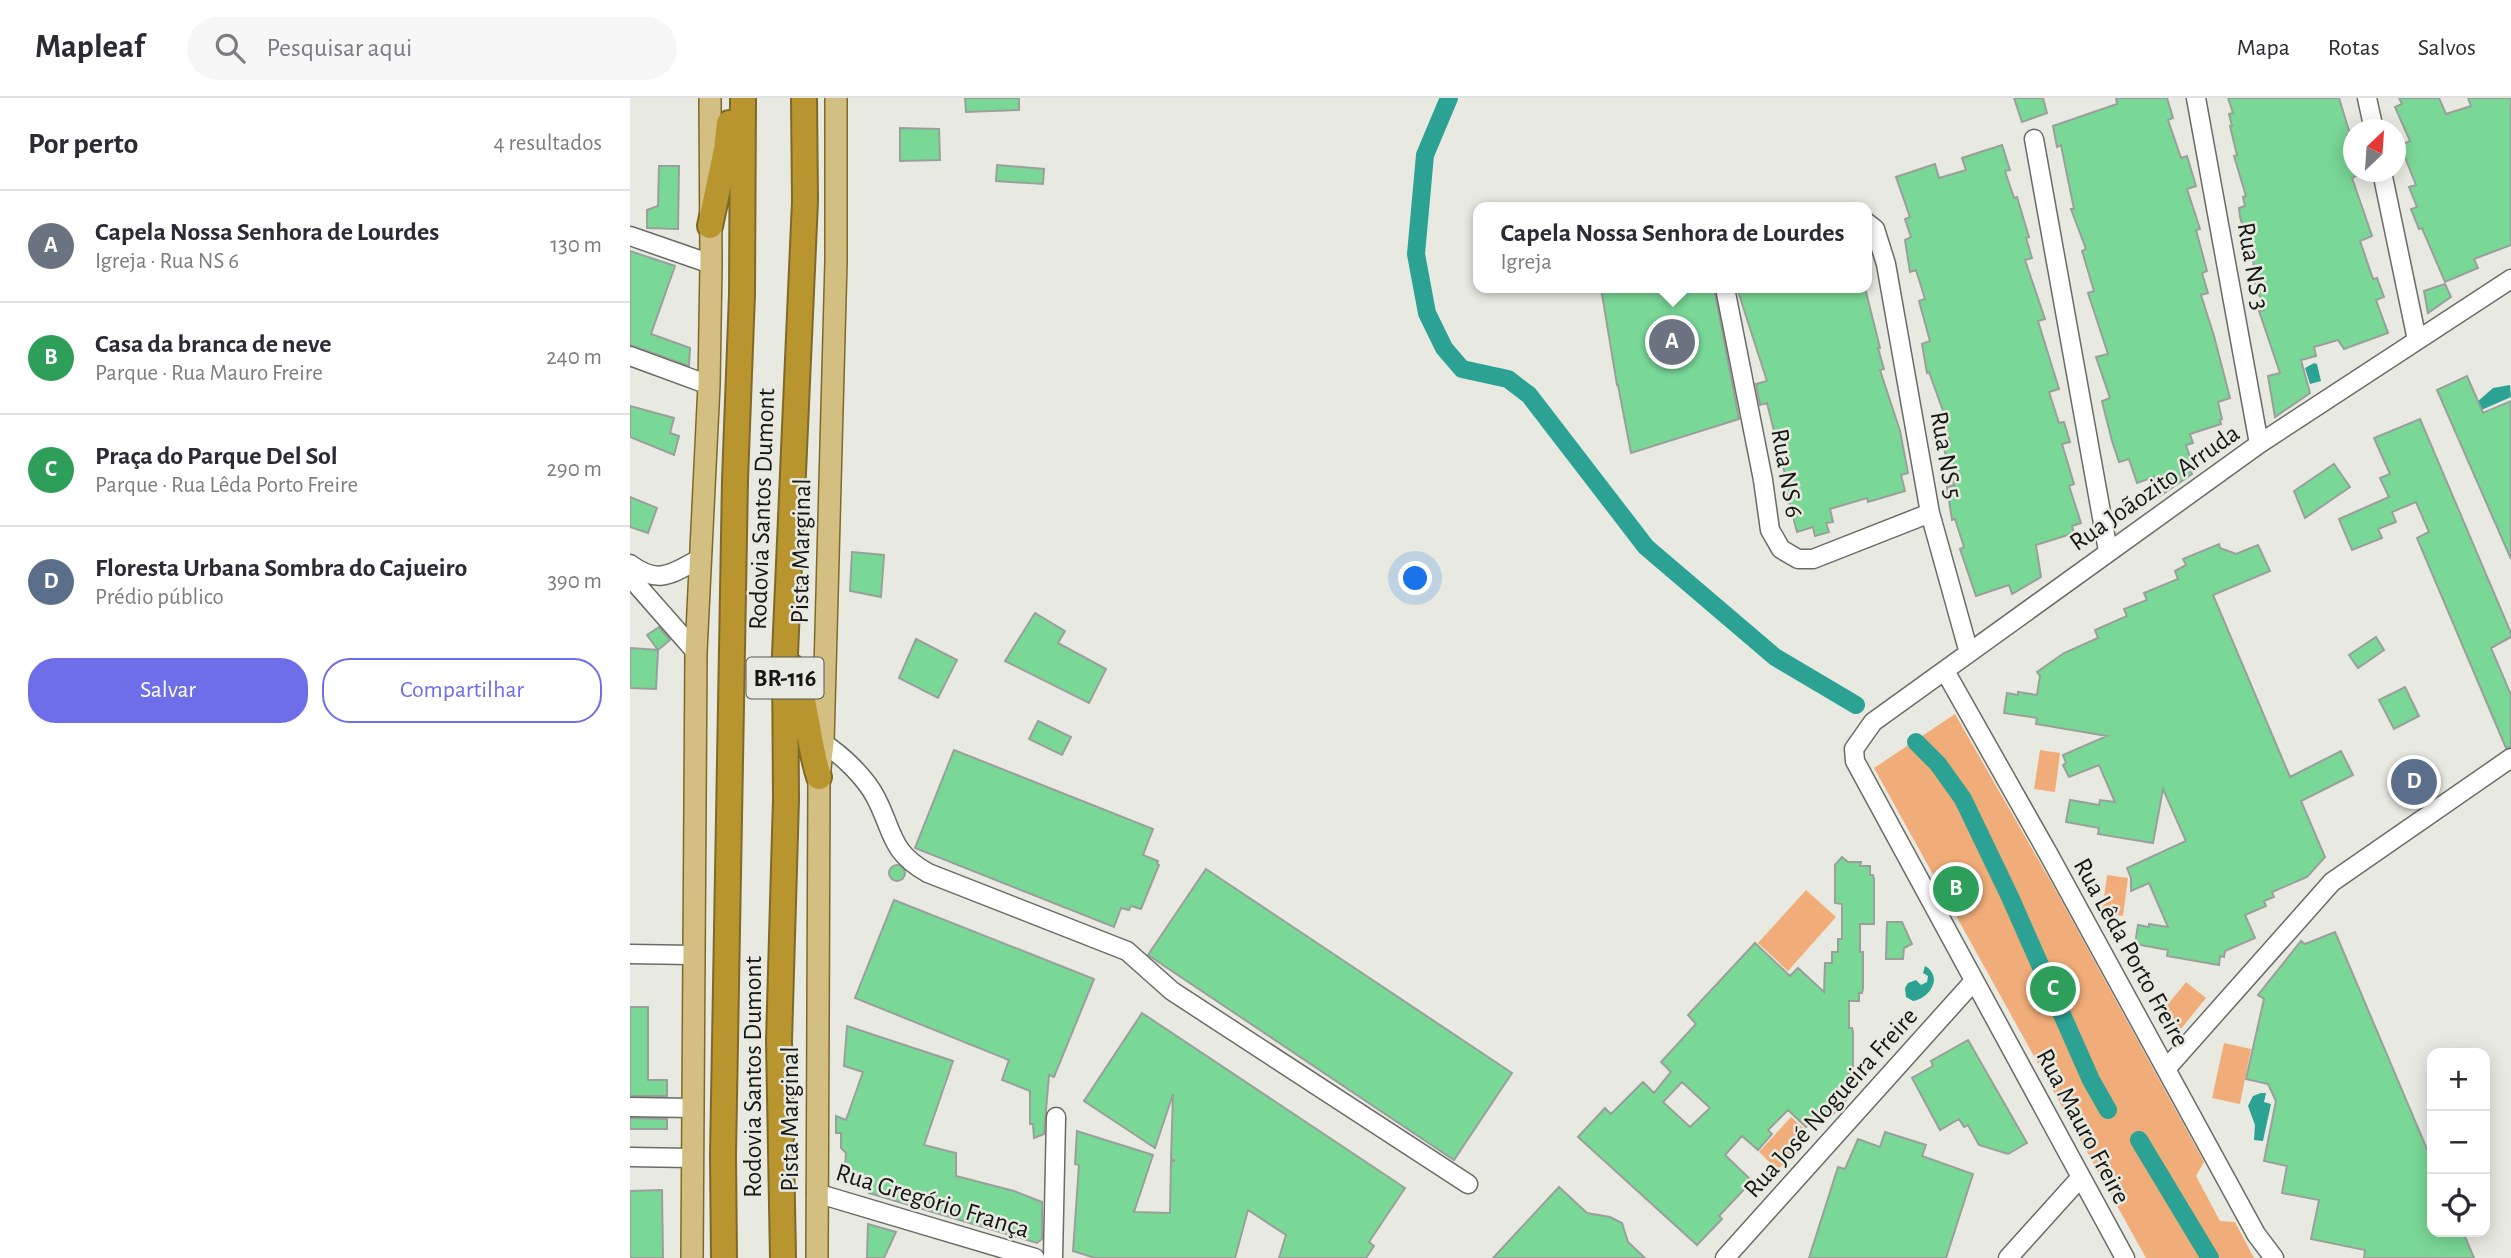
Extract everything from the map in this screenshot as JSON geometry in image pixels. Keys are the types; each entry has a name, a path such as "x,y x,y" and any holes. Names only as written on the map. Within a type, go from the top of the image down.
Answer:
{"highway":[{"path":"710,226 726,150 732,98"},
{"name":"Rodovia Santos Dumont","path":"724,1258 723,1155 735,480 742,294 743,98"},
{"name":"Rodovia Santos Dumont","path":"783,1258 779,1041 786,799 785,654 805,201 804,98"},
{"path":"785,654 803,697 810,747 819,777"}],"main road":[{"path":"692,1258 696,652 709,385 710,98"},
{"name":"Pista Marginal","path":"817,1258 819,777 823,743 836,261 836,98"}],"street":[{"name":"Rua NS 3","path":"2196,98 2259,444"},
{"path":"2368,98 2372,119"},
{"path":"2034,139 2108,551"},
{"path":"2384,182 2417,340"},
{"name":"Rua NS 5","path":"1872,227 1885,264 1930,513 1969,653"},
{"path":"630,236 711,264"},
{"name":"Rua Joãozito Arruda","path":"1856,761 1854,749 1873,722 2259,444 2511,279"},
{"name":"Rua NS 6","path":"1726,293 1763,480 1770,530 1781,549 1798,559 1813,559 1930,513"},
{"path":"630,356 709,385"},
{"path":"630,564 647,575 664,577 701,558"},
{"path":"630,577 696,652"},
{"name":"Rua Lêda Porto Freire","path":"1945,671 2256,1234 2274,1258"},
{"path":"823,743 842,755 876,796 900,852 912,864 928,873 1127,951 1172,991 1468,1184"},
{"path":"2166,1069 2332,882 2511,758"},
{"name":"Rua Mauro Freire","path":"1856,761 2125,1258"},
{"path":"630,954 693,955"},
{"name":"Rua José Nogueira Freire","path":"1725,1258 1974,981"},
{"path":"630,1107 692,1108"},
{"path":"1053,1258 1056,1117"},
{"path":"630,1157 691,1158"},
{"path":"2008,1258 2081,1177"},
{"name":"Rua Gregório França","path":"816,1193 1035,1258"}],"shaded area":[{"path":"1955,714 2055,889 2204,1162 2196,1176 2220,1221 2235,1222 2254,1258 2146,1258 1874,768"},
{"path":"2040,750 2060,753 2055,792 2034,789"},
{"path":"2107,875 2128,878 2123,916 2102,913"},
{"path":"1806,890 1836,917 1788,971 1758,943"},
{"path":"2186,982 2206,998 2181,1029 2161,1013"},
{"path":"2224,1043 2251,1049 2240,1104 2212,1098"},
{"path":"1791,1117 1811,1135 1778,1170 1759,1152"}],"water":[{"path":"2317,364 2321,381 2310,384 2305,368"},
{"path":"2510,385 2511,397 2470,415 2477,402 2493,388"},
{"path":"1925,966 1933,975 1934,981 1925,996 1913,1001 1906,997 1905,988 1908,983 1916,980 1921,985 1927,982 1928,976 1923,973"},
{"path":"2266,1093 2264,1102 2271,1104 2263,1141 2254,1140 2255,1125 2248,1106 2253,1096"}],"building":[{"path":"965,98 1019,98 1019,110 966,112"},
{"path":"2014,98 2043,98 2047,113 2022,122"},
{"path":"2116,98 2167,98 2173,118 2168,120 2181,158 2187,156 2196,186 2187,189 2200,229 2196,230 2207,271 2202,273 2208,293 2201,295 2230,398 2218,402 2221,424 2190,434 2193,443 2186,445 2193,466 2190,467 2192,474 2160,496 2154,477 2137,483 2129,459 2119,462 2112,441 2102,401 2110,398 2096,357 2108,354 2088,293 2094,291 2082,251 2086,249 2071,209 2074,209 2061,145 2057,147 2053,126 2117,104"},
{"path":"2228,98 2339,98 2345,119 2343,119 2343,182 2353,182 2372,236 2360,241 2373,279 2377,278 2384,297 2376,300 2388,333 2344,349 2338,340 2314,347 2316,356 2301,360 2310,393 2275,417 2268,376 2280,373 2259,311 2264,310 2251,270 2254,269 2253,259 2240,217 2239,208 2245,206 2243,197 2246,196 2234,156 2237,155 2229,114 2233,113"},
{"path":"2399,98 2439,98 2446,114 2471,106 2468,98 2511,98 2511,245 2474,259 2478,268 2445,282 2411,209 2417,207 2409,187 2416,185 2406,160 2406,143 2410,141 2406,132 2406,119 2400,119 2395,107 2402,104"},
{"path":"900,128 939,129 940,160 900,161"},
{"path":"2002,145 2010,170 2005,171 2014,198 2017,197 2029,237 2026,238 2032,258 2025,260 2045,319 2038,321 2059,389 2049,392 2059,423 2064,422 2070,442 2062,444 2074,484 2069,486 2081,523 2072,526 2074,533 2036,545 2041,577 2012,594 2009,585 1976,596 1960,549 1964,547 1955,519 1952,520 1947,487 1954,485 1943,445 1950,443 1944,423 1947,422 1929,372 1927,373 1922,344 1930,341 1919,301 1925,299 1916,270 1910,272 1905,240 1911,237 1905,219 1910,217 1896,177 1935,164 1939,178 1966,170 1962,158"},
{"path":"997,165 1044,169 1043,184 996,181"},
{"path":"659,166 679,166 678,229 647,228 647,210 658,206"},
{"path":"630,251 675,266 651,334 690,348 689,366 630,345"},
{"path":"2445,284 2451,297 2428,313 2424,291"},
{"path":"1602,293 1715,293 1739,419 1631,453"},
{"path":"1739,293 1866,293 1884,369 1880,370 1900,431 1908,473 1901,475 1905,491 1830,509 1833,522 1826,523 1829,532 1815,536 1813,527 1797,532 1767,403 1760,405 1756,384 1767,381"},
{"path":"2467,376 2483,413 2511,401 2511,559 2437,390"},
{"path":"630,406 674,418 670,433 679,436 674,455 630,437"},
{"path":"2420,419 2511,633 2511,637 2491,648 2511,695 2511,747 2506,748 2417,538 2429,532 2416,502 2392,512 2396,522 2378,529 2382,538 2352,550 2339,519 2389,497 2380,478 2390,474 2374,438"},
{"path":"2334,464 2350,487 2305,518 2294,491"},
{"path":"630,497 657,508 648,533 630,527"},
{"path":"2219,544 2220,548 2236,554 2258,545 2270,571 2213,595 2290,777 2341,751 2353,775 2301,801 2325,857 2307,877 2272,892 2274,897 2264,901 2266,906 2245,915 2255,938 2225,951 2224,957 2220,956 2219,965 2167,956 2168,950 2135,944 2138,925 2168,927 2149,883 2131,891 2131,878 2127,868 2186,841 2163,789 2153,843 2098,834 2099,828 2066,822 2070,800 2099,805 2100,800 2115,802 2099,765 2069,777 2063,765 2066,763 2063,755 2107,736 2036,724 2037,718 2004,713 2007,693 2037,695 2040,676 2037,672 2064,653 2098,638 2095,630 2127,616 2124,609 2147,600 2144,593 2178,579 2175,571 2186,565 2183,559"},
{"path":"852,552 884,555 881,597 850,591"},
{"path":"1035,613 1065,631 1058,643 1106,669 1089,703 1005,661"},
{"path":"659,627 670,640 658,650 647,635"},
{"path":"2376,637 2384,650 2358,668 2349,655"},
{"path":"916,639 957,660 938,698 899,678"},
{"path":"630,648 658,650 656,689 630,688"},
{"path":"2405,687 2419,716 2394,729 2379,700"},
{"path":"1038,721 1071,737 1062,755 1029,739"},
{"path":"954,750 1153,829 1143,855 1158,861 1159,865 1141,909 1131,906 1129,910 1121,908 1114,927 915,848"},
{"path":"1842,857 1848,862 1861,862 1860,866 1870,866 1870,875 1873,875 1874,879 1874,924 1860,924 1863,989 1862,993 1859,993 1859,1001 1849,1001 1853,1066 1849,1069 1848,1098 1830,1117 1822,1110 1806,1127 1788,1110 1768,1130 1772,1134 1758,1150 1742,1136 1725,1155 1752,1181 1719,1216 1722,1219 1697,1245 1578,1137 1605,1108 1611,1114 1643,1082 1654,1093 1671,1072 1661,1062 1696,1024 1688,1015 1755,943 1790,976 1798,968 1824,992 1825,963 1832,963 1832,952 1838,952 1838,939 1842,939 1842,904 1835,903 1835,865","holes":["1682,1082 1710,1108 1690,1127 1663,1102"]},
{"path":"894,865 900,865 905,873 903,879 894,881 889,876 889,870"},
{"path":"1206,869 1512,1073 1454,1160 1148,955"},
{"path":"894,900 1094,979 1054,1077 1049,1075 1044,1134 1034,1138 1033,1124 1030,1124 1030,1091 1002,1080 1009,1060 855,998"},
{"path":"1887,922 1902,922 1912,944 1904,948 1903,959 1886,959"},
{"path":"2335,932 2427,1149 2427,1237 2465,1237 2474,1258 2364,1258 2365,1250 2311,1239 2319,1200 2282,1193 2287,1166 2264,1161 2276,1101 2268,1084 2246,1079 2264,999 2258,995 2301,941 2305,944"},
{"path":"630,1007 648,1007 648,1080 667,1080 667,1096 630,1096"},
{"path":"1142,1013 1405,1188 1369,1242 1374,1246 1366,1258 1279,1258 1286,1235 1248,1210 1235,1258 1095,1258 1073,1251 1079,1165 1075,1164 1077,1131 1153,1155 1134,1212 1170,1213 1171,1161 1175,1161 1171,1159 1173,1094 1155,1148 1084,1101"},
{"path":"847,1026 953,1061 924,1145 956,1153 956,1176 1014,1191 1042,1202 1042,1239 1037,1243 869,1193 870,1190 844,1183 846,1153 841,1148 841,1133 836,1133 836,1116 846,1120 863,1072 844,1066"},
{"path":"1968,1040 2027,1143 2008,1154 1979,1145 1968,1125 1964,1127 1959,1119 1940,1130 1912,1078 1933,1066 1931,1061"},
{"path":"630,1118 667,1119 667,1129 630,1129"},
{"path":"1885,1132 1926,1145 1922,1156 1973,1174 1946,1258 1809,1258 1838,1167 1845,1169 1858,1139 1880,1147"},
{"path":"1559,1187 1587,1213 1610,1217 1622,1223 1628,1242 1645,1258 1493,1258"},
{"path":"662,1190 663,1258 630,1258 630,1191"},
{"path":"868,1224 896,1232 884,1258 867,1258"}],"waterway":[{"path":"1449,98 1425,155 1416,254 1427,313 1444,348 1462,369 1508,379 1529,395 1646,547 1775,657 1856,705"},
{"path":"1916,742 1938,764 1963,799 2010,897 2091,1080 2108,1110"},
{"path":"2139,1140 2210,1258"}],"place":[{"name":"Capela Nossa Senhora de Lourdes","path":"1672,342"},
{"name":"Floresta Urbana Sombra do Cajueiro","path":"2414,782"},
{"name":"Casa da branca de neve","path":"1956,889"},
{"name":"Praça do Parque Del Sol","path":"2053,989"}]}
